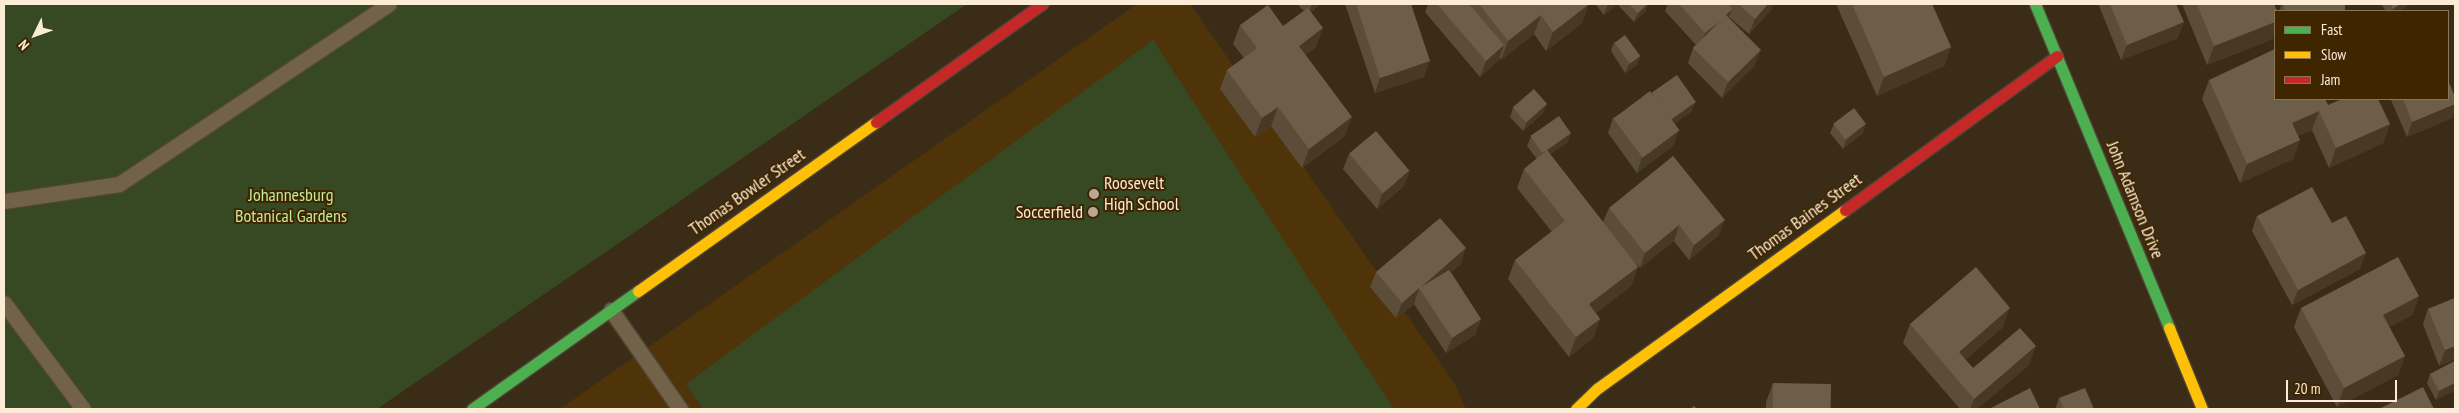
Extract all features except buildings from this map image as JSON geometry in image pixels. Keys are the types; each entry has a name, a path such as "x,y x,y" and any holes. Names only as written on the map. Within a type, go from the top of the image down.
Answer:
{"street":[{"name":"Thomas Bowler Street","path":"472,409 1042,4"},
{"name":"John Adamson Drive","path":"2035,4 2202,409"},
{"name":"Thomas Baines Street","path":"1576,409 1598,388 2057,56"}],"lane":[{"path":"4,201 119,184 389,4"},
{"path":"4,303 83,409"},
{"path":"612,310 680,409"}],"shaded area":[{"name":"Soccerfield","path":"1137,4 1190,4 1455,384 1466,409 560,409"}],"green space":[{"name":"Johannesburg Botanical Gardens","path":"4,4 967,4 377,409 4,409"},
{"name":"Soccerfield","path":"1153,40 1394,409 703,409 686,384"}],"traffic: fast":[{"path":"2035,4 2169,328"},
{"path":"472,409 638,291"}],"traffic: slow":[{"path":"638,291 876,122"},
{"path":"1576,409 1598,388 1845,210"},
{"path":"2169,328 2202,409"}],"traffic: jam":[{"path":"876,122 1042,4"},
{"path":"1845,210 2057,56"}],"place":[{"name":"Roosevelt High School","path":"1094,194"},
{"name":"Soccerfield","path":"1093,212"}]}
